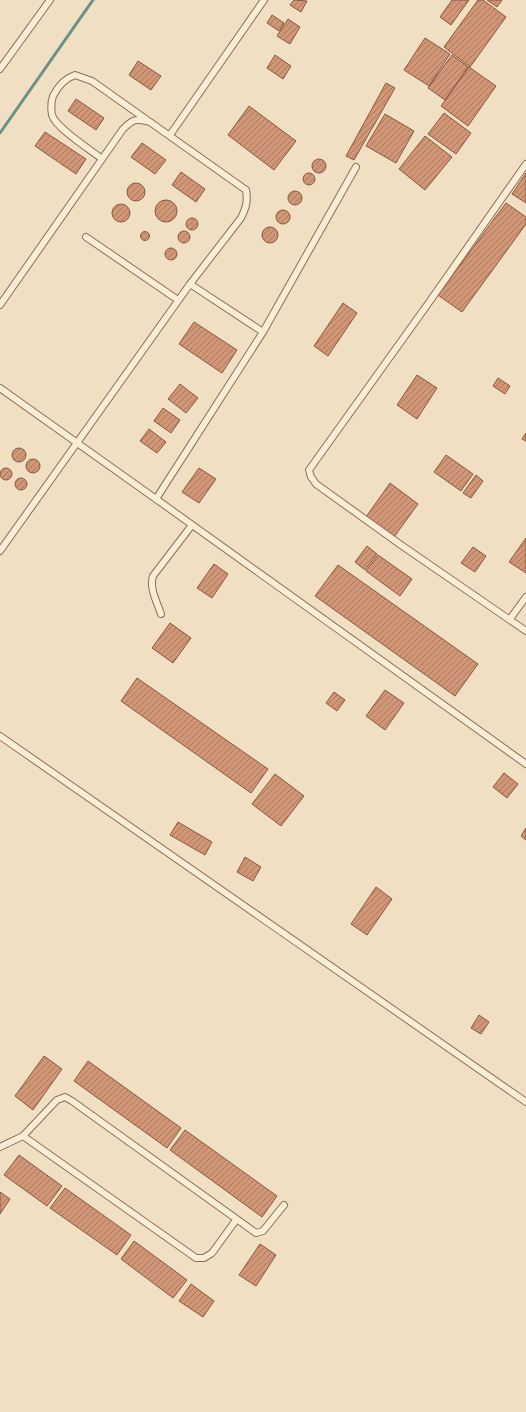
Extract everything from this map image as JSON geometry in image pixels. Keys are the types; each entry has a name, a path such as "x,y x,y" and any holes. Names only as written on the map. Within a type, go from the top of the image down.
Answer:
{"lane":[{"path":"0,69 50,0"},
{"path":"170,135 264,0"},
{"path":"0,551 178,300 241,218 246,207 248,199 246,190 92,81 75,75 66,79 56,89 51,103 52,116 59,126 102,158"},
{"path":"0,304 123,129 131,120 137,119 150,122"},
{"path":"526,164 430,301 308,470 310,477 316,484 401,545 526,631"},
{"path":"156,499 263,332 356,167"},
{"path":"86,237 178,300"},
{"path":"190,284 263,332"},
{"path":"0,388 526,764"},
{"path":"161,614 152,586 152,576 192,524"},
{"path":"510,619 526,597"},
{"path":"0,736 526,1102"},
{"path":"0,1147 23,1136 57,1100 65,1097 256,1233 263,1232 284,1204"},
{"path":"23,1136 196,1258 204,1258 212,1253 236,1220"}],"building":[{"path":"294,0 307,1 301,12 290,5"},
{"path":"452,0 469,0 451,25 440,17"},
{"path":"478,0 483,0 506,17 470,67 444,47"},
{"path":"487,0 502,0 497,7"},
{"path":"272,15 284,23 279,31 267,23"},
{"path":"288,19 300,27 290,44 277,36"},
{"path":"425,38 450,54 429,86 404,70"},
{"path":"275,55 291,66 283,79 267,68"},
{"path":"452,55 468,67 445,100 428,88"},
{"path":"138,61 161,76 151,90 129,75"},
{"path":"469,67 496,86 468,126 441,106"},
{"path":"386,83 395,88 354,160 346,156"},
{"path":"76,99 104,118 96,130 68,111"},
{"path":"249,106 296,141 274,170 228,135"},
{"path":"444,113 471,133 456,154 428,134"},
{"path":"385,114 414,131 396,163 366,146"},
{"path":"45,132 86,159 76,174 35,146"},
{"path":"425,136 452,157 425,190 399,169"},
{"path":"142,143 166,160 155,174 131,157"},
{"path":"319,159 324,161 326,166 324,171 319,173 314,171 312,166 314,161"},
{"path":"181,172 205,189 196,202 172,185"},
{"path":"309,173 313,175 315,179 313,183 309,185 305,183 303,179 305,175"},
{"path":"526,173 526,203 512,194"},
{"path":"136,183 140,184 144,188 144,196 140,200 136,201 132,200 128,196 127,192 128,188 132,184"},
{"path":"295,191 300,193 302,198 300,203 295,205 290,203 288,198 290,193"},
{"path":"166,200 174,203 177,211 174,219 166,222 158,219 155,211 158,203"},
{"path":"506,203 526,217 526,224 462,312 438,295"},
{"path":"121,204 127,207 130,213 127,219 121,222 115,219 112,213 115,207"},
{"path":"280,210 286,210 290,214 290,220 286,224 280,224 276,220 276,214"},
{"path":"190,218 194,218 198,224 194,230 190,230 186,226 186,222"},
{"path":"270,227 276,229 278,235 276,241 270,243 264,241 262,235 264,229"},
{"path":"145,231 150,236 145,241 140,236"},
{"path":"184,231 188,233 190,237 188,241 184,243 180,241 178,237 180,233"},
{"path":"169,248 173,248 177,254 173,260 169,260 165,256 165,252"},
{"path":"343,303 357,313 328,356 314,346"},
{"path":"194,322 237,350 222,373 179,344"},
{"path":"417,375 437,388 417,419 397,405"},
{"path":"498,378 510,386 505,394 493,386"},
{"path":"180,384 198,398 186,413 168,399"},
{"path":"163,408 180,420 171,433 154,421"},
{"path":"149,429 166,442 157,453 140,441"},
{"path":"526,433 526,441 522,439"},
{"path":"16,448 22,448 26,452 26,458 22,462 16,462 12,458 12,452"},
{"path":"446,455 473,474 461,491 434,472"},
{"path":"30,459 36,459 40,463 40,469 36,473 30,473 26,469 26,463"},
{"path":"4,468 8,468 12,474 8,480 4,480 0,476 0,472"},
{"path":"199,468 216,479 199,503 182,492"},
{"path":"476,475 483,481 471,498 463,493"},
{"path":"19,478 23,478 27,484 23,490 19,490 15,486 15,482"},
{"path":"390,483 418,504 394,537 366,517"},
{"path":"526,538 526,573 509,562"},
{"path":"367,546 377,554 365,570 355,562"},
{"path":"473,547 486,556 475,572 461,563"},
{"path":"378,555 412,579 400,596 366,571"},
{"path":"214,564 228,574 212,598 197,588"},
{"path":"338,565 478,664 455,696 315,596"},
{"path":"170,623 191,638 173,663 152,648"},
{"path":"137,678 268,769 251,793 121,701"},
{"path":"385,690 404,703 385,730 366,716"},
{"path":"334,692 345,700 337,711 326,703"},
{"path":"504,773 518,784 507,798 493,787"},
{"path":"275,774 304,796 281,826 252,804"},
{"path":"178,822 212,842 205,855 170,835"},
{"path":"526,828 526,840 521,836"},
{"path":"245,857 261,867 253,881 237,872"},
{"path":"376,887 392,899 367,935 351,924"},
{"path":"479,1015 489,1022 481,1034 471,1028"},
{"path":"44,1056 62,1069 33,1110 15,1096"},
{"path":"88,1061 181,1128 167,1148 74,1081"},
{"path":"185,1130 277,1196 262,1217 170,1150"},
{"path":"19,1155 62,1186 47,1206 4,1175"},
{"path":"65,1188 131,1235 117,1255 50,1208"},
{"path":"0,1192 10,1199 0,1214"},
{"path":"134,1241 187,1280 173,1298 121,1259"},
{"path":"260,1244 276,1255 256,1286 239,1275"},
{"path":"191,1284 214,1301 203,1317 179,1301"}],"waterway":[{"path":"0,133 93,0"}]}
